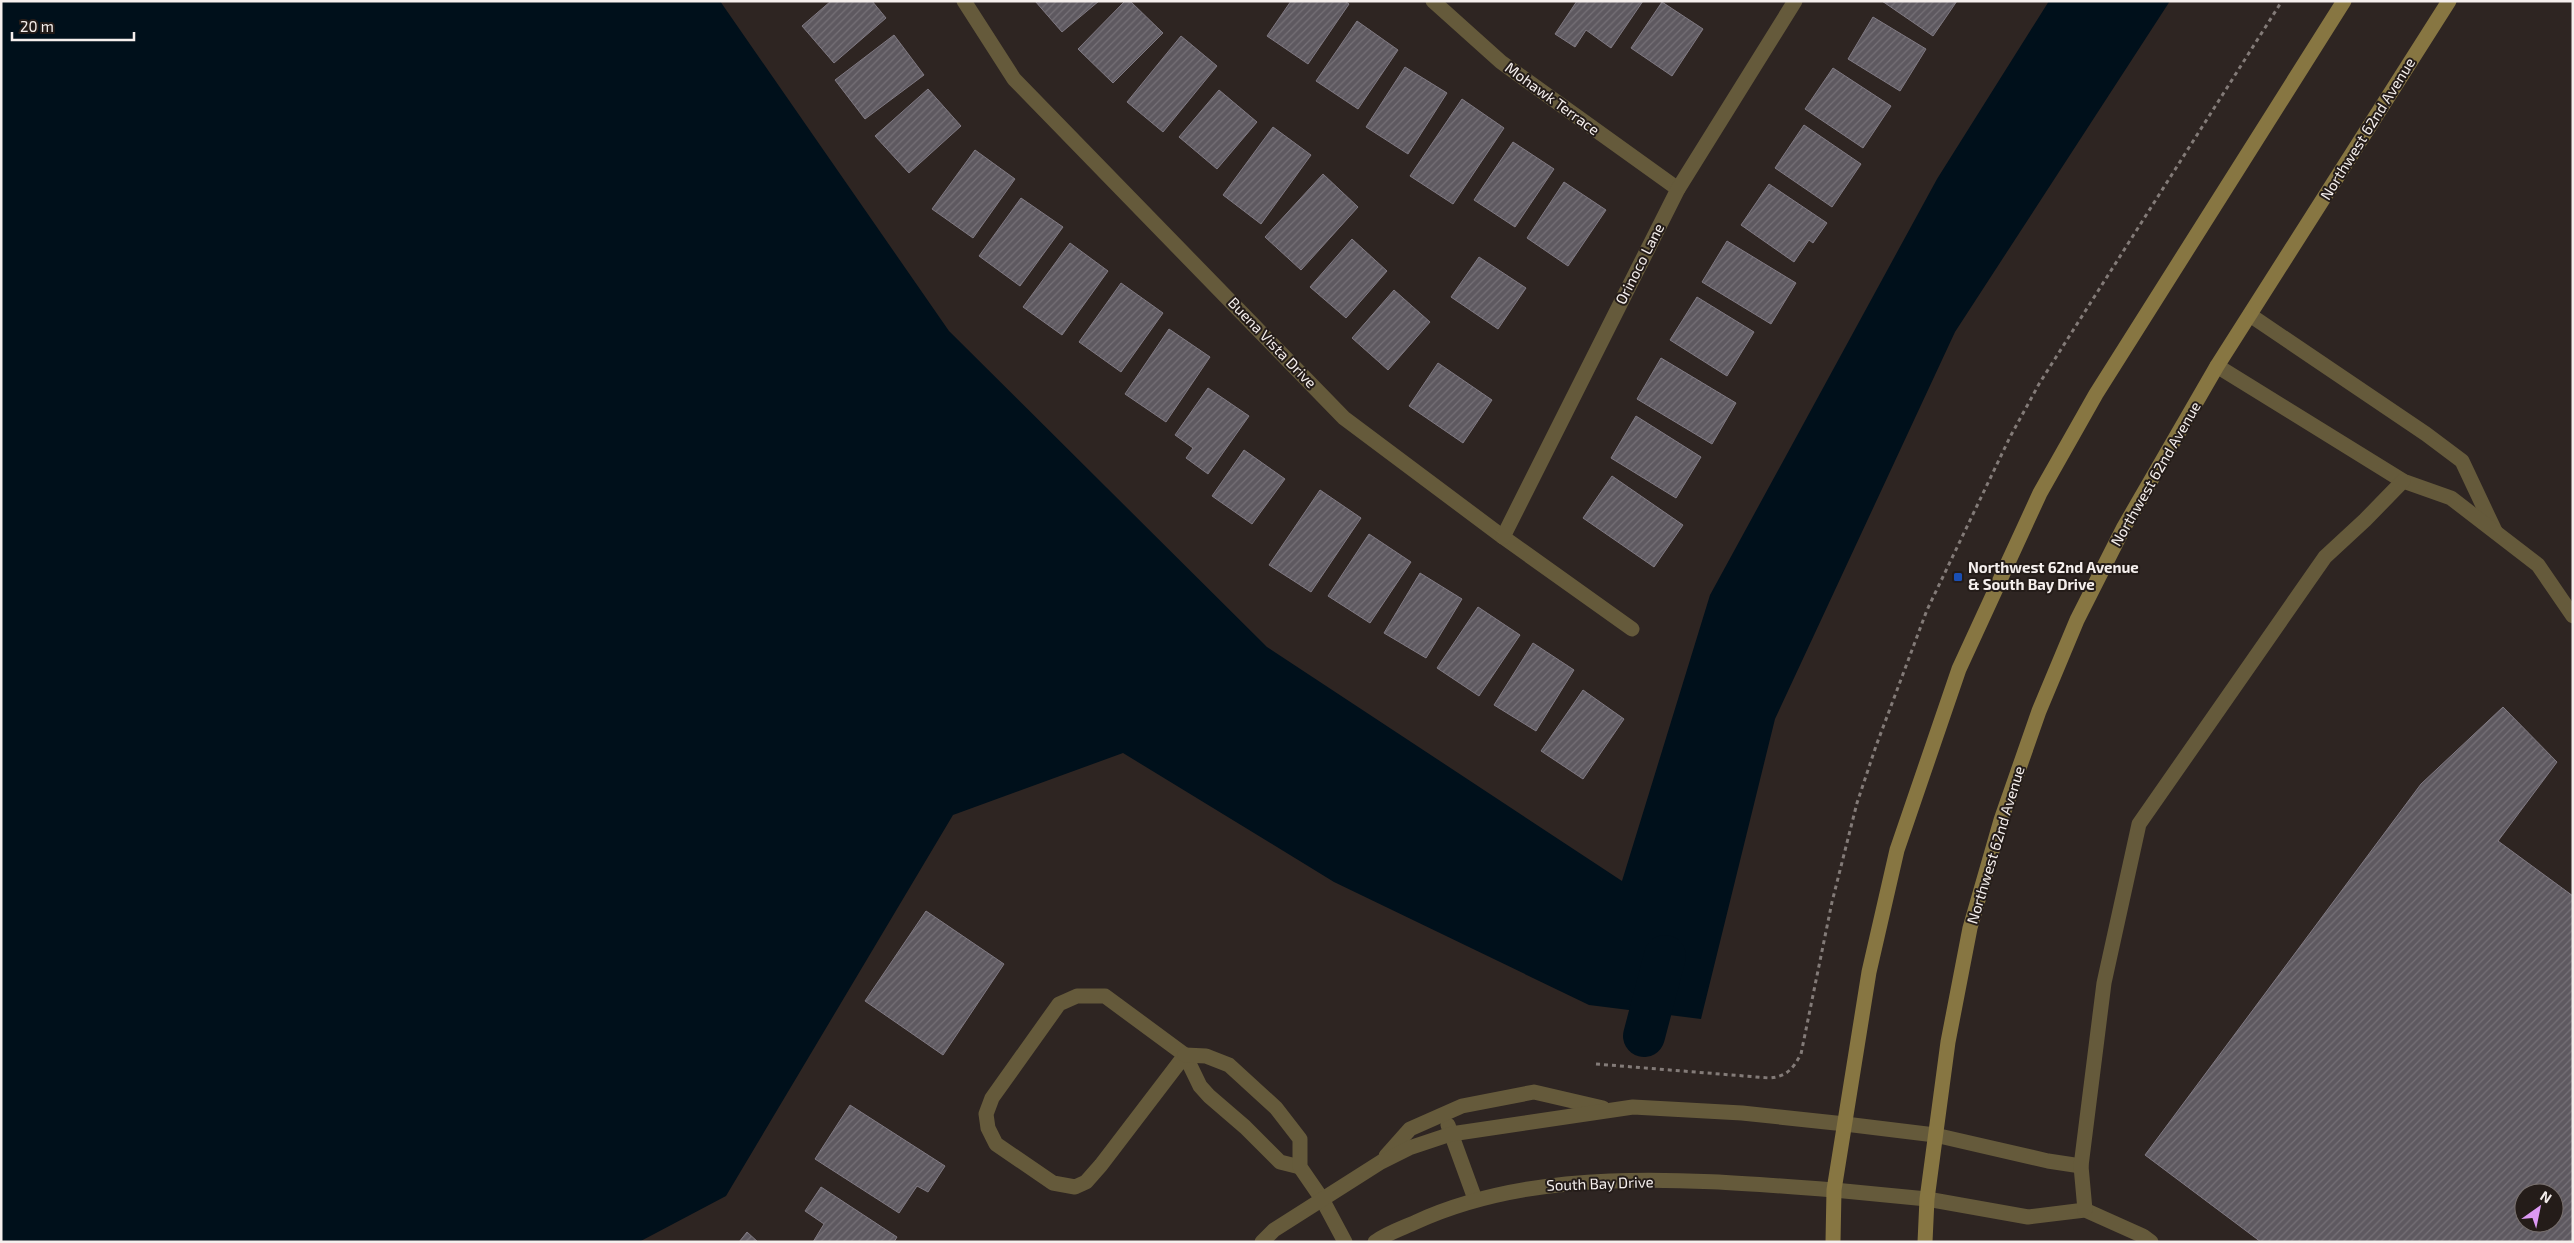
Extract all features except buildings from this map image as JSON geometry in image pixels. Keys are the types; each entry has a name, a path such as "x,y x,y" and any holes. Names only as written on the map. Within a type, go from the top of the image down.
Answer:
{"street":[{"name":"Buena Vista Drive","path":"964,1 1014,79 1344,418 1503,537 1632,629"},
{"name":"Mohawk Terrace","path":"1433,1 1501,62 1678,189"},
{"name":"Orinoco Lane","path":"1503,537 1678,189 1796,1"},
{"path":"1833,1242 1834,1190 1870,972 1897,850 1959,669 1993,591 2040,493 2096,394 2344,1"},
{"name":"Northwest 62nd Avenue","path":"1925,1242 1927,1199 1948,1042 1970,928 2001,820 2039,712 2078,620 2124,527 2218,366 2449,1"},
{"path":"2250,315 2426,434 2462,461 2497,534"},
{"path":"2218,366 2404,481 2451,498 2538,565 2573,616"},
{"path":"2150,1242 2143,1236 2085,1210 2081,1166 2104,983 2139,824 2325,556 2404,481"},
{"path":"1185,1054 1101,1165 1086,1182 1075,1187 1053,1183 1045,1178 996,1144 988,1128 986,1114 992,1098 1059,1004 1077,996 1105,996 1185,1054 1200,1086 1280,1162 1300,1167"},
{"path":"1185,1054 1206,1056 1229,1065 1276,1108 1300,1139 1300,1167 1322,1200 1345,1242"},
{"path":"1381,1162 1410,1129 1462,1106 1534,1092 1612,1110"},
{"path":"1262,1242 1274,1230 1381,1162 1409,1148 1451,1134 1633,1107 1742,1112 1935,1135 2048,1161 2081,1166"},
{"path":"1444,1114 1474,1199"},
{"name":"South Bay Drive","path":"1375,1242 1439,1211 1474,1199 1550,1184 1628,1181 1738,1183 1927,1199 2028,1217 2085,1210"}],"path":[{"path":"1596,1064 1769,1078 1780,1077 1794,1068 1800,1054 1832,902 1857,803 1927,610 1988,480 2040,384 2282,1"}],"water":[{"path":"1,1 720,1 949,331 1267,647 1622,881 1710,595 1937,179 2049,1 2170,1 1955,332 1775,719 1701,1019 1589,1005 1334,882 1123,753 953,815 726,1196 639,1242 1,1242"}],"waterway":[{"path":"1644,1036 1665,956"}],"place":[{"name":"Northwest 62nd Avenue & South Bay Drive","path":"1958,577"}]}
